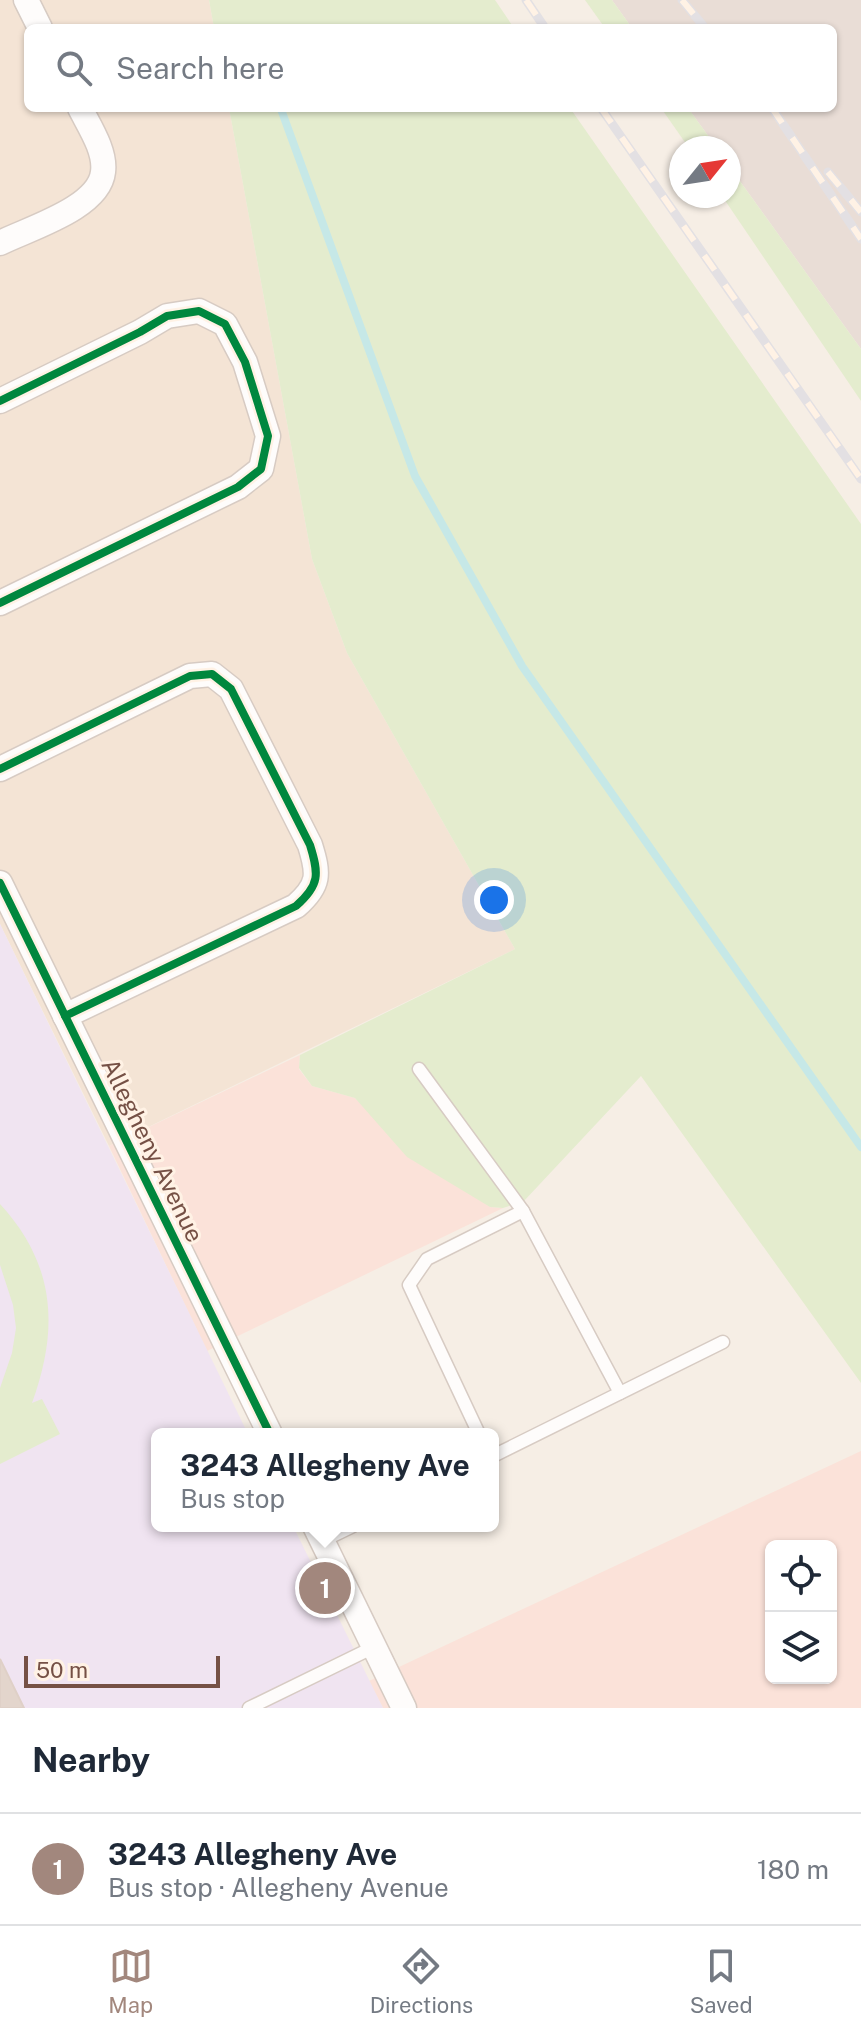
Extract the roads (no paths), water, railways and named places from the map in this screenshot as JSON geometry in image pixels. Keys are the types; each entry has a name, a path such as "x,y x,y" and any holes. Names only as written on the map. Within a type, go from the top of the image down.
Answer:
{"street":[{"path":"26,0 38,24"},
{"path":"0,243 86,202 98,188 104,169 97,142 82,112"},
{"path":"0,401 167,316 199,311 225,324 245,362 268,436 261,469 238,487 0,603"},
{"path":"0,769 190,676 212,674 231,689 310,845 318,869 312,891 296,906 65,1016"},
{"name":"Allegheny Avenue","path":"0,883 267,1428"},
{"path":"318,1534 404,1708"}],"lane":[{"path":"419,1069 523,1211 620,1393"},
{"path":"476,1428 409,1285 427,1259 523,1211"},
{"path":"499,1453 723,1342"},
{"path":"249,1708 374,1647"}],"waterway":[{"path":"282,112 415,476 522,666 861,1147"}],"railway":[{"path":"526,0 542,24"},
{"path":"682,0 702,24"},
{"path":"604,112 861,479"},
{"path":"775,112 861,239"},
{"path":"828,172 861,212"}],"place":[{"name":"3243 Allegheny Ave","path":"325,1588"}]}
